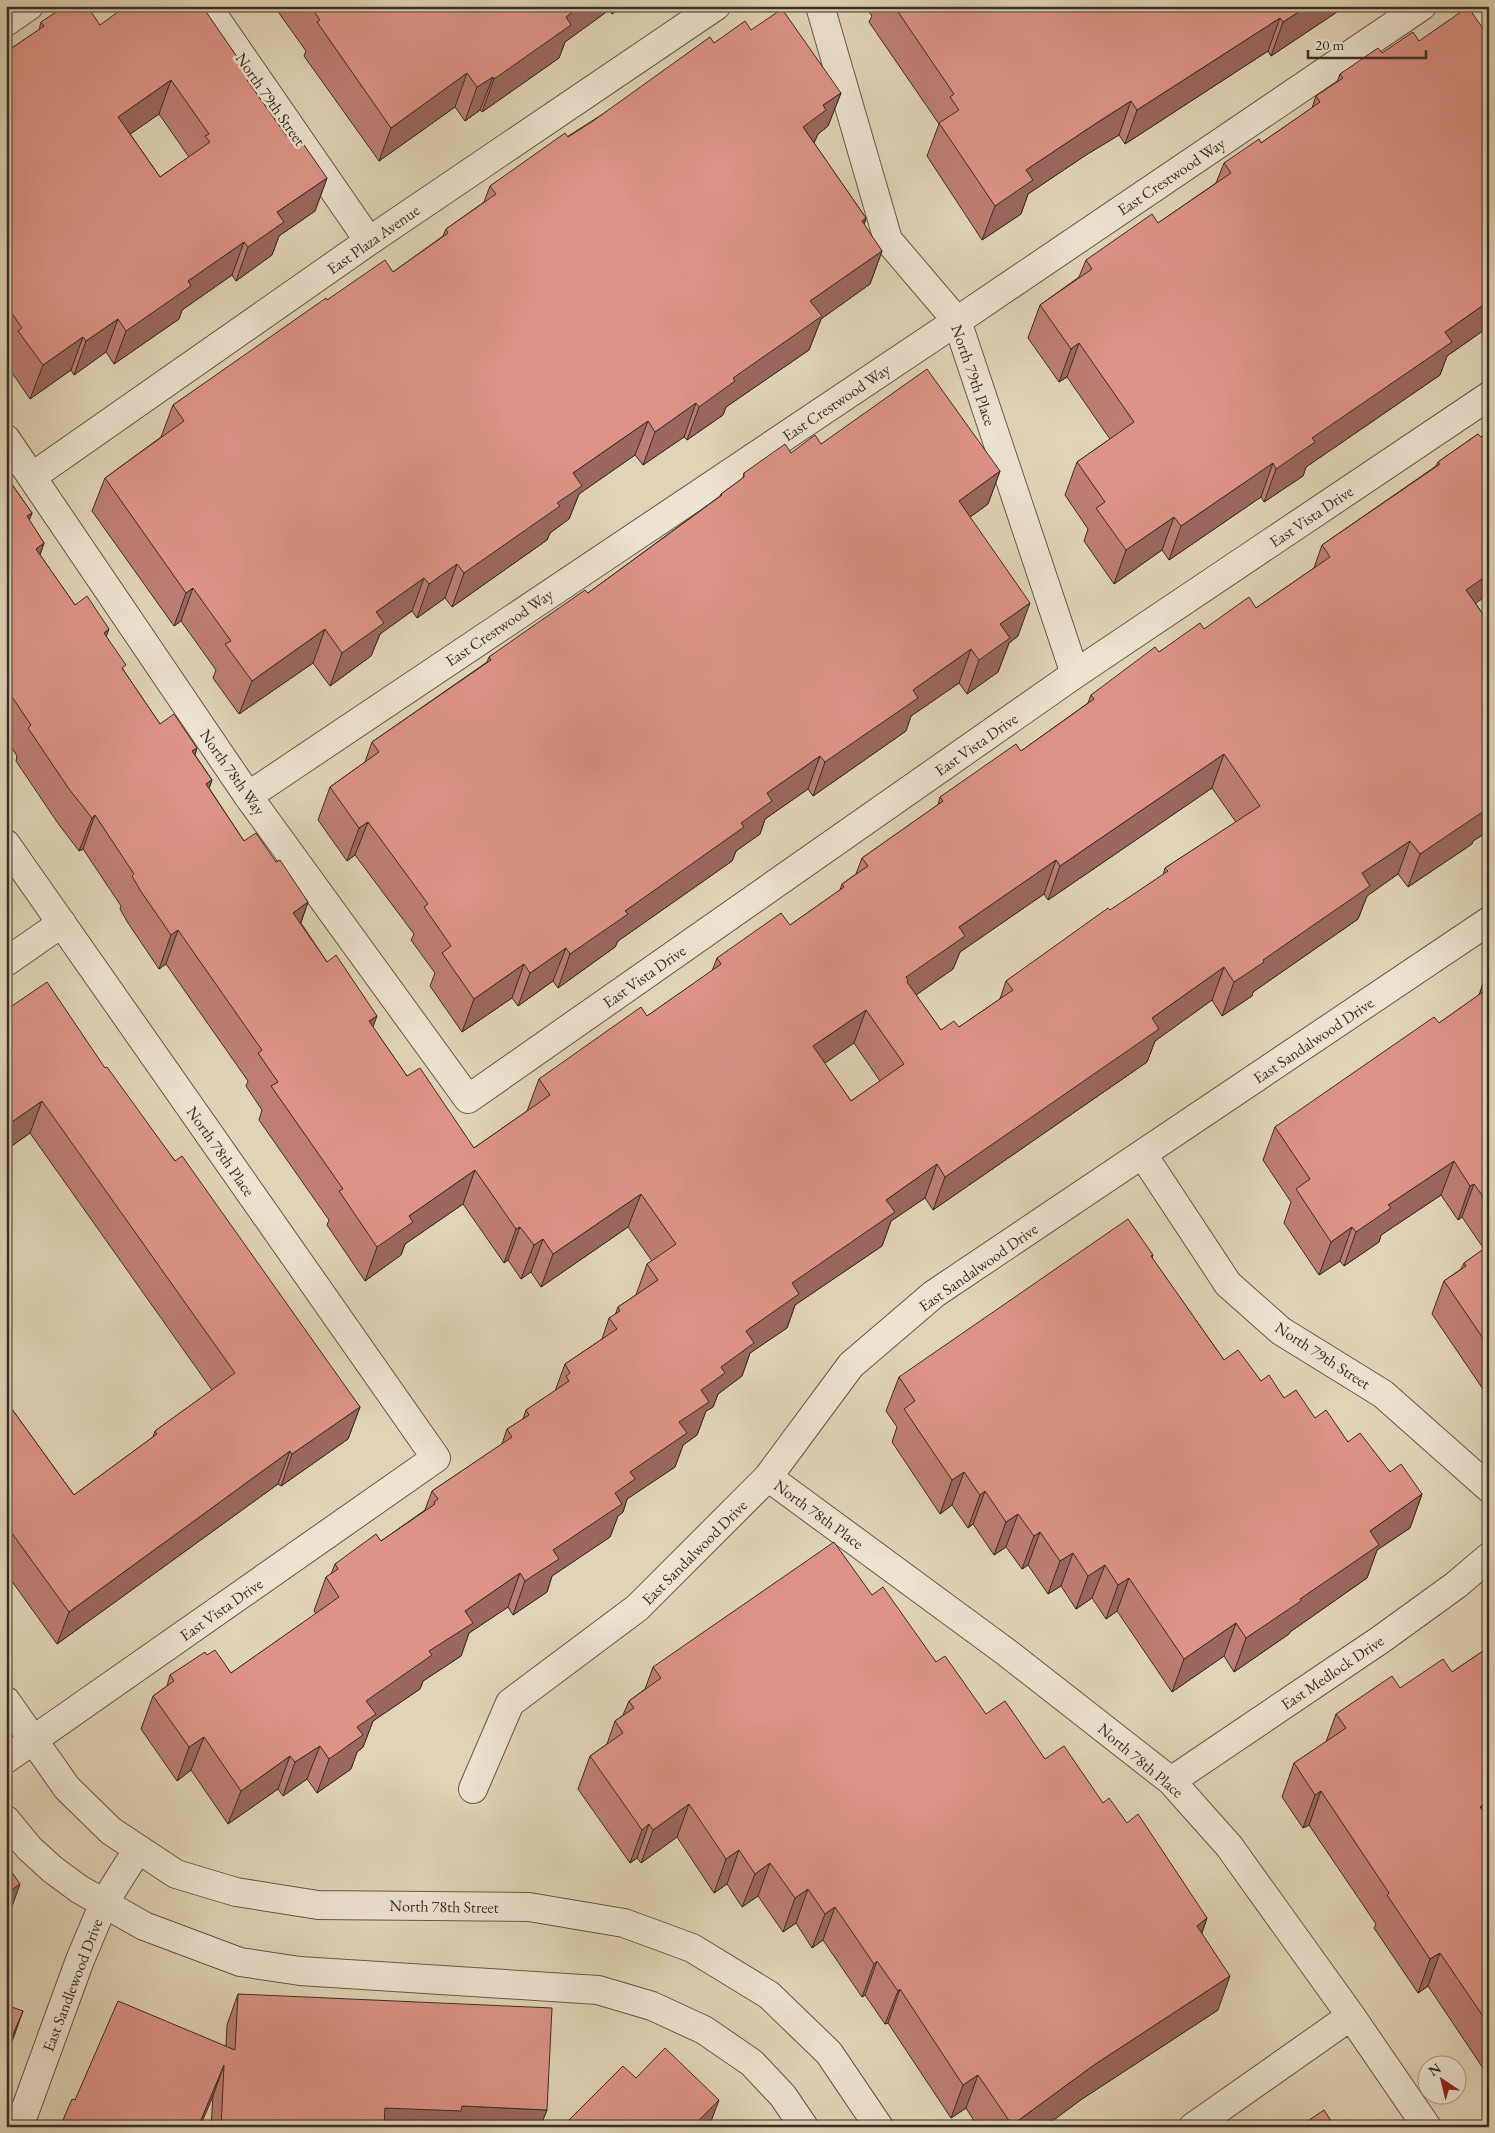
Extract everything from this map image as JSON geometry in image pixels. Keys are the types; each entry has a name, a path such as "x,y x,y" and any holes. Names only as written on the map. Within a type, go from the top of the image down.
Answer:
{"street":[{"path":"6,22 29,6"},
{"name":"North 79th Street","path":"207,6 369,241"},
{"name":"East Plaza Avenue","path":"32,476 369,241 716,6"},
{"name":"North 79th Place","path":"820,6 888,240 957,320 1075,674"},
{"name":"East Crestwood Way","path":"248,796 1422,6"},
{"path":"1481,6 1489,17"},
{"name":"East Vista Drive","path":"468,1099 1075,674 1489,396"},
{"name":"North 78th Way","path":"6,439 248,796 468,1099"},
{"name":"North 78th Place","path":"6,844 436,1458"},
{"name":"East Sandalwood Drive","path":"473,1789 510,1703 637,1608 768,1478 859,1358 934,1294 1489,921"},
{"path":"6,962 62,923"},
{"name":"North 79th Street","path":"1143,1155 1228,1284 1281,1331 1383,1394 1489,1488"},
{"name":"East Vista Drive","path":"6,1759 436,1458"},
{"name":"North 78th Place","path":"768,1478 1006,1652 1171,1781 1229,1846 1351,2016 1427,2127"},
{"name":"East Medlock Drive","path":"1171,1781 1380,1640 1456,1585 1489,1557"},
{"name":"North 78th Street","path":"6,1701 67,1788 111,1831 176,1874 236,1892 318,1904 529,1907 624,1923 692,1948 770,1994 829,2053 879,2127"},
{"path":"6,1820 29,1848 52,1869 104,1903 144,1926 240,1962 300,1971 598,1990 652,2006 704,2030 752,2063 783,2096 804,2127"},
{"name":"East Sandlewood Drive","path":"18,2127 80,1960 104,1903 138,1849"},
{"path":"1193,2127 1351,2016"}],"building":[{"path":"65,6 87,6 100,25 126,6 202,6 251,77 247,80 288,138 295,132 327,178 277,212 284,222 248,247 244,242 188,281 191,286 126,331 118,319 86,341 83,337 43,365 18,331 22,328 6,305 6,52 44,26 41,22","holes":["171,80 209,134 205,136 210,142 160,177 118,117"]},
{"path":"310,6 580,6 566,17 571,25 494,79 493,77 477,87 467,73 391,128 317,22 320,20"},
{"path":"894,6 1308,6 1283,22 1280,18 1137,110 1131,101 1098,122 1026,170 1033,180 995,206 939,123 959,110 950,97 954,94"},
{"path":"1468,7 1489,37 1489,301 1445,332 1452,342 1312,438 1315,442 1276,469 1273,463 1181,526 1174,517 1126,550 1096,508 1105,502 1077,462 1134,422 1079,343 1071,349 1040,305 1092,269 1086,260 1152,214 1158,223 1231,173 1224,163 1259,139 1261,143 1320,102 1316,96 1343,78 1340,74 1378,48 1382,53 1413,32 1419,41"},
{"path":"782,9 841,93 823,105 826,110 803,127 866,218 862,221 882,251 810,301 822,316 733,378 735,381 699,407 696,403 655,432 648,421 573,473 582,486 557,503 560,506 464,573 457,564 429,584 424,578 376,612 384,623 342,653 325,629 252,681 225,644 231,641 193,588 186,593 105,478 184,421 173,405 326,298 327,300 385,260 393,272 448,233 446,229 496,194 490,186 565,133 568,137 593,121 710,37 714,43 745,21 751,30"},
{"path":"927,369 1000,471 959,501 1030,603 1000,624 1010,638 979,660 971,649 913,690 918,698 825,762 820,756 767,793 772,801 741,823 744,827 625,911 628,914 570,954 566,948 530,973 524,964 474,999 442,953 451,946 424,907 428,904 368,822 359,828 330,787 379,752 372,742 491,660 489,657 585,590 588,593 722,495 744,477 744,473 785,444 791,453 815,435 821,444"},
{"path":"1489,432 1489,569 1484,573 1486,576 1466,590 1489,623 1489,805 1483,809 1484,811 1420,854 1410,841 1362,873 1370,886 1263,960 1264,962 1234,982 1224,967 1152,1018 1159,1029 945,1177 937,1164 886,1200 895,1212 792,1283 799,1294 746,1331 754,1343 721,1367 725,1373 701,1390 709,1402 679,1422 687,1433 630,1472 635,1479 615,1493 622,1504 553,1550 559,1559 525,1581 520,1573 465,1611 473,1623 429,1651 432,1655 366,1701 376,1714 357,1727 363,1735 329,1759 320,1746 295,1762 290,1756 241,1791 204,1737 189,1747 153,1696 174,1681 170,1675 205,1652 207,1655 215,1650 231,1673 339,1597 326,1577 338,1569 335,1564 376,1534 381,1541 435,1504 434,1502 438,1499 432,1491 512,1437 507,1429 529,1415 526,1410 569,1381 566,1376 570,1373 565,1364 617,1329 609,1318 620,1311 618,1307 658,1280 647,1264 676,1244 641,1194 553,1254 543,1239 534,1245 520,1227 516,1229 475,1170 409,1216 413,1222 377,1247 339,1191 343,1189 271,1086 278,1082 258,1053 262,1050 178,930 171,935 140,890 132,876 134,874 95,815 92,818 69,789 28,728 31,725 6,688 6,476 32,513 27,516 44,543 36,549 75,605 87,596 109,629 104,633 126,665 122,668 160,724 174,714 197,748 192,751 212,780 206,784 244,841 256,833 276,862 280,860 308,902 293,913 327,962 336,955 377,1016 369,1021 407,1076 420,1068 474,1148 550,1095 539,1079 641,1007 647,1016 721,964 717,958 781,913 790,925 844,887 842,884 868,866 862,858 943,801 940,797 1016,744 1021,751 1094,699 1091,695 1155,647 1159,652 1200,623 1204,629 1249,597 1256,608 1330,557 1322,545 1440,464 1438,462 1478,434 1481,437","holes":["1224,754 1260,806 1165,868 1168,871 1110,910 1108,908 1006,981 1013,990 959,1027 954,1021 941,1030 907,982 906,977 965,936 959,927 1056,860 1060,866","866,1010 904,1064 851,1101 813,1046"]},
{"path":"1489,979 1489,1138 1483,1142 1489,1151 1489,1205 1474,1184 1470,1186 1454,1161 1388,1205 1391,1208 1356,1232 1352,1227 1331,1242 1296,1189 1310,1179 1275,1127 1434,1017 1439,1023 1487,989 1483,983"},
{"path":"47,982 105,1068 107,1067 175,1161 182,1156 360,1407 292,1454 290,1451 69,1612 6,1525 6,1401 74,1495 157,1434 155,1431 235,1373 42,1101 6,1126 6,1010"},
{"path":"1128,1219 1153,1255 1151,1256 1224,1360 1238,1350 1261,1381 1269,1375 1284,1398 1296,1390 1315,1418 1326,1410 1348,1442 1360,1433 1390,1472 1401,1464 1422,1494 1370,1531 1379,1545 1300,1599 1301,1601 1246,1638 1236,1623 1184,1659 1129,1578 1118,1585 1105,1565 1088,1576 1073,1553 1060,1561 1040,1532 1034,1536 1018,1514 1006,1522 985,1491 980,1495 964,1472 952,1480 904,1409 915,1401 899,1377"},
{"path":"1489,1245 1489,1347 1444,1281 1466,1266 1464,1263"},
{"path":"834,1542 872,1595 883,1587 936,1662 945,1656 986,1714 1005,1701 1045,1759 1064,1746 1103,1803 1109,1798 1127,1823 1138,1814 1207,1918 1197,1926 1230,1976 1094,2065 1012,2125 978,2075 963,2085 900,1989 898,1991 877,1961 874,1964 835,1907 825,1914 808,1889 795,1898 770,1863 755,1874 739,1850 726,1859 689,1804 653,1830 649,1824 642,1830 590,1756 623,1733 615,1721 634,1708 629,1701 661,1678 653,1667"},
{"path":"1489,1647 1489,1801 1480,1807 1489,1820 1489,2025 1440,1953 1430,1959 1387,1895 1389,1893 1321,1791 1315,1795 1294,1763 1346,1728 1336,1714 1392,1676 1400,1688 1443,1659 1452,1672"},
{"path":"6,1864 20,1884 6,1894"},
{"path":"238,1994 552,2008 547,2110 462,2106 461,2111 385,2108 384,2127 221,2127 224,2065 198,2127 60,2127 72,2099 75,2100 118,2001 235,2050"},
{"path":"6,2005 23,2011 6,2051"},
{"path":"665,2048 719,2100 696,2123 700,2127 562,2127 623,2066 636,2078"},
{"path":"1324,2110 1335,2127 1299,2127"}]}
